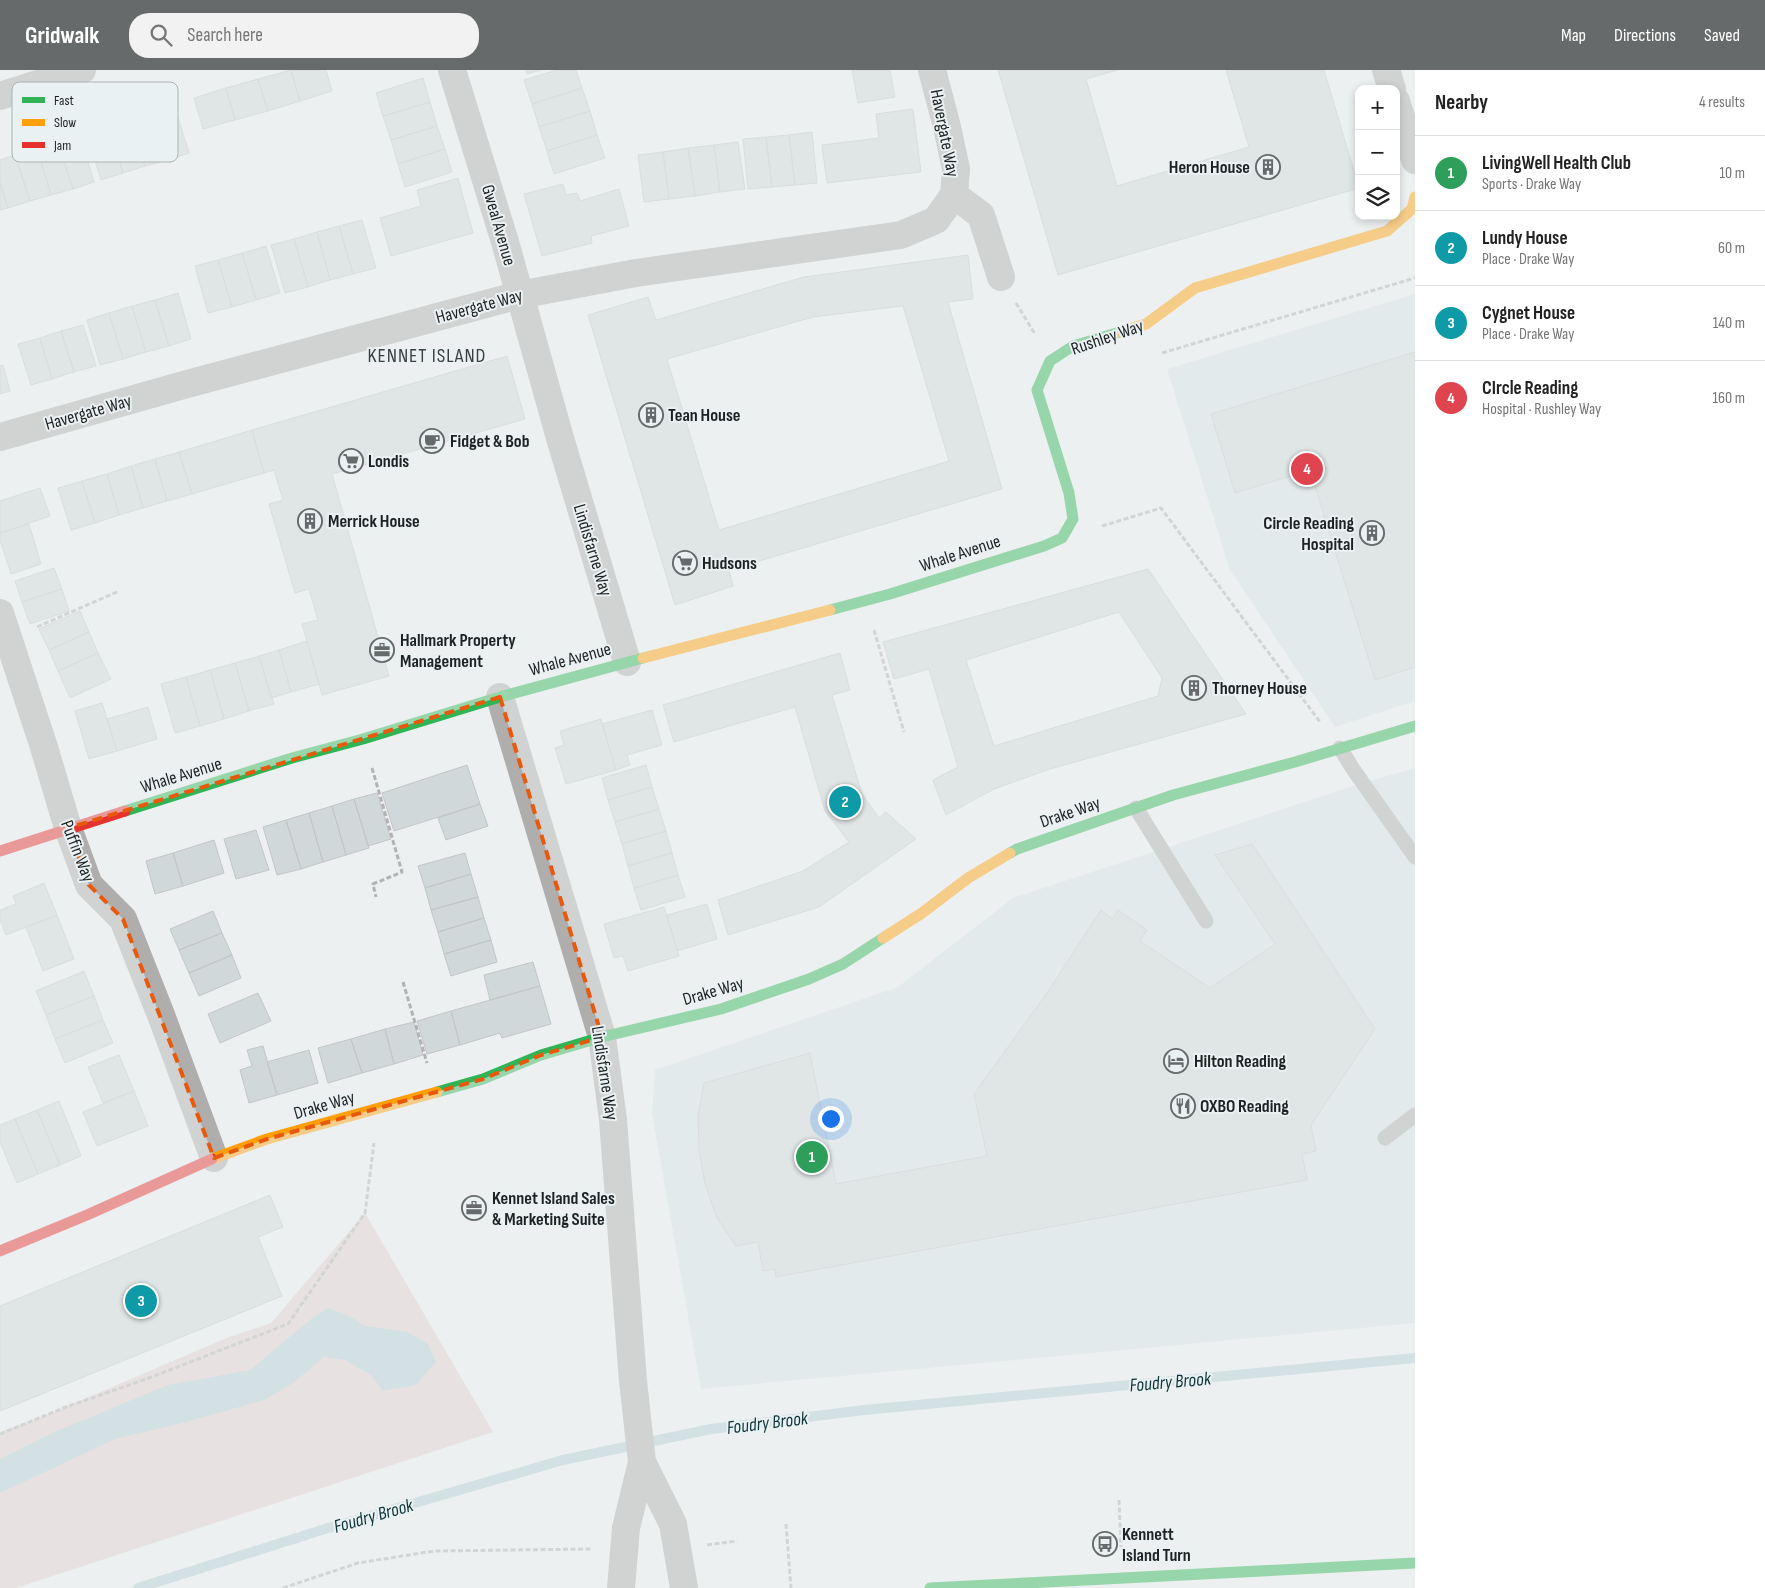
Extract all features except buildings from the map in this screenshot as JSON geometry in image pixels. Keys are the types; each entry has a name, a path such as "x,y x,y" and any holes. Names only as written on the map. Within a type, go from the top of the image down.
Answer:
{"main road":[{"name":"Rushley Way","path":"1062,538 1073,519 1069,493 1037,390 1050,361 1073,346 1146,324 1195,288 1387,231 1412,209 1415,197"},
{"name":"Whale Avenue","path":"0,851 292,758 627,662 865,601 1044,546 1062,538"},
{"name":"Drake Way","path":"0,1251 87,1215 214,1158 267,1139 483,1079 541,1055 721,1009 809,979 843,964 922,913 968,878 1017,848 1173,795 1415,726"},
{"path":"930,1588 1122,1576 1415,1563"}],"street":[{"path":"44,82 82,70"},
{"name":"Gweal Avenue","path":"452,70 505,242 560,438"},
{"name":"Havergate Way","path":"0,437 187,384 519,295 636,273 901,235 936,220 954,196 956,169 932,70"},
{"path":"1386,70 1391,85"},
{"path":"0,96 12,92"},
{"path":"1400,113 1415,160"},
{"name":"Havergate Way","path":"954,196 981,215 1000,277"},
{"name":"Lindisfarne Way","path":"560,438 627,662"},
{"name":"Puffin Way","path":"0,614 43,744 68,828 89,885 122,919 161,1015 214,1158"},
{"name":"Lindisfarne Way","path":"500,697 602,1038 615,1144 633,1381 642,1462 626,1528 621,1588"},
{"name":"Lindisfarne Way","path":"642,1462 673,1524 684,1588"}],"lane":[{"path":"1340,748 1353,770 1415,857"},
{"path":"1136,808 1206,920"},
{"path":"1385,1138 1415,1115"}],"path":[{"path":"1000,277 1050,361"},
{"path":"1161,354 1415,278"},
{"path":"1062,538 1161,508 1340,748"},
{"path":"9,640 119,591"},
{"path":"865,601 904,732"},
{"path":"363,739 402,872 373,884 376,898"},
{"path":"402,982 436,1092"},
{"path":"0,1434 66,1407 149,1378 288,1324 365,1213 378,1108"},
{"path":"1119,1500 1122,1576"},
{"path":"786,1524 791,1588"},
{"path":"283,1588 358,1563 434,1551 596,1549"}],"highlighted area":[{"path":"500,697 602,1037 541,1055 483,1079 267,1139 214,1158 123,919 89,885 68,828"}],"shaded area":[{"path":"1415,294 1415,701 1335,727 1230,570 1167,369"},
{"path":"1415,768 1415,1323 701,1389 652,1114 655,1070 898,987 1013,898 1362,783"},
{"path":"365,1213 493,1432 16,1588 0,1588 0,1432 44,1416 229,1337 271,1323"}],"water":[{"path":"328,1308 345,1314 366,1326 407,1332 428,1344 436,1362 416,1385 383,1391 371,1375 345,1360 324,1357 293,1383 264,1400 186,1422 115,1439 0,1493 0,1459 52,1433 168,1385 250,1370 311,1319"}],"waterway":[{"name":"Foudry Brook","path":"138,1588 325,1529 563,1460 711,1429 864,1410 1415,1358"}],"traffic: fast":[{"path":"830,610 890,594 1044,546 1062,538 1073,519 1069,493 1037,390 1050,361 1073,346 1120,332"},
{"path":"125,811 292,758 363,739 500,697 643,658"},
{"path":"1010,853 1173,795 1295,762 1415,726"},
{"path":"437,1092 483,1079 541,1055 602,1037 721,1009 809,979 843,964 883,938"},
{"path":"930,1588 1415,1563"}],"traffic: slow":[{"path":"1120,332 1146,324 1195,288 1387,231 1412,209 1415,197"},
{"path":"643,658 830,610"},
{"path":"883,938 922,913 968,878 1010,853"},
{"path":"212,1159 267,1139 437,1092"}],"traffic: jam":[{"path":"0,851 125,811"},
{"path":"0,1251 87,1215 212,1159"}],"place":[{"name":"Heron House","path":"1268,167"},
{"name":"Tean House","path":"651,415"},
{"name":"Fidget & Bob","path":"432,441"},
{"name":"Londis","path":"351,461"},
{"name":"CIrcle Reading","path":"1307,469"},
{"name":"Merrick House","path":"310,521"},
{"name":"Circle Reading Hospital","path":"1372,533"},
{"name":"Hudsons","path":"685,563"},
{"name":"Hallmark Property Management","path":"382,650"},
{"name":"Thorney House","path":"1194,688"},
{"name":"Lundy House","path":"845,802"},
{"name":"Hilton Reading","path":"1176,1061"},
{"name":"OXBO Reading","path":"1183,1106"},
{"name":"LivingWell Health Club","path":"812,1157"},
{"name":"Kennet Island Sales & Marketing Suite","path":"474,1208"},
{"name":"Cygnet House","path":"141,1301"},
{"name":"Kennett Island Turn","path":"1105,1544"}],"district":[{"name":"KENNET ISLAND","path":"427,355"}]}
